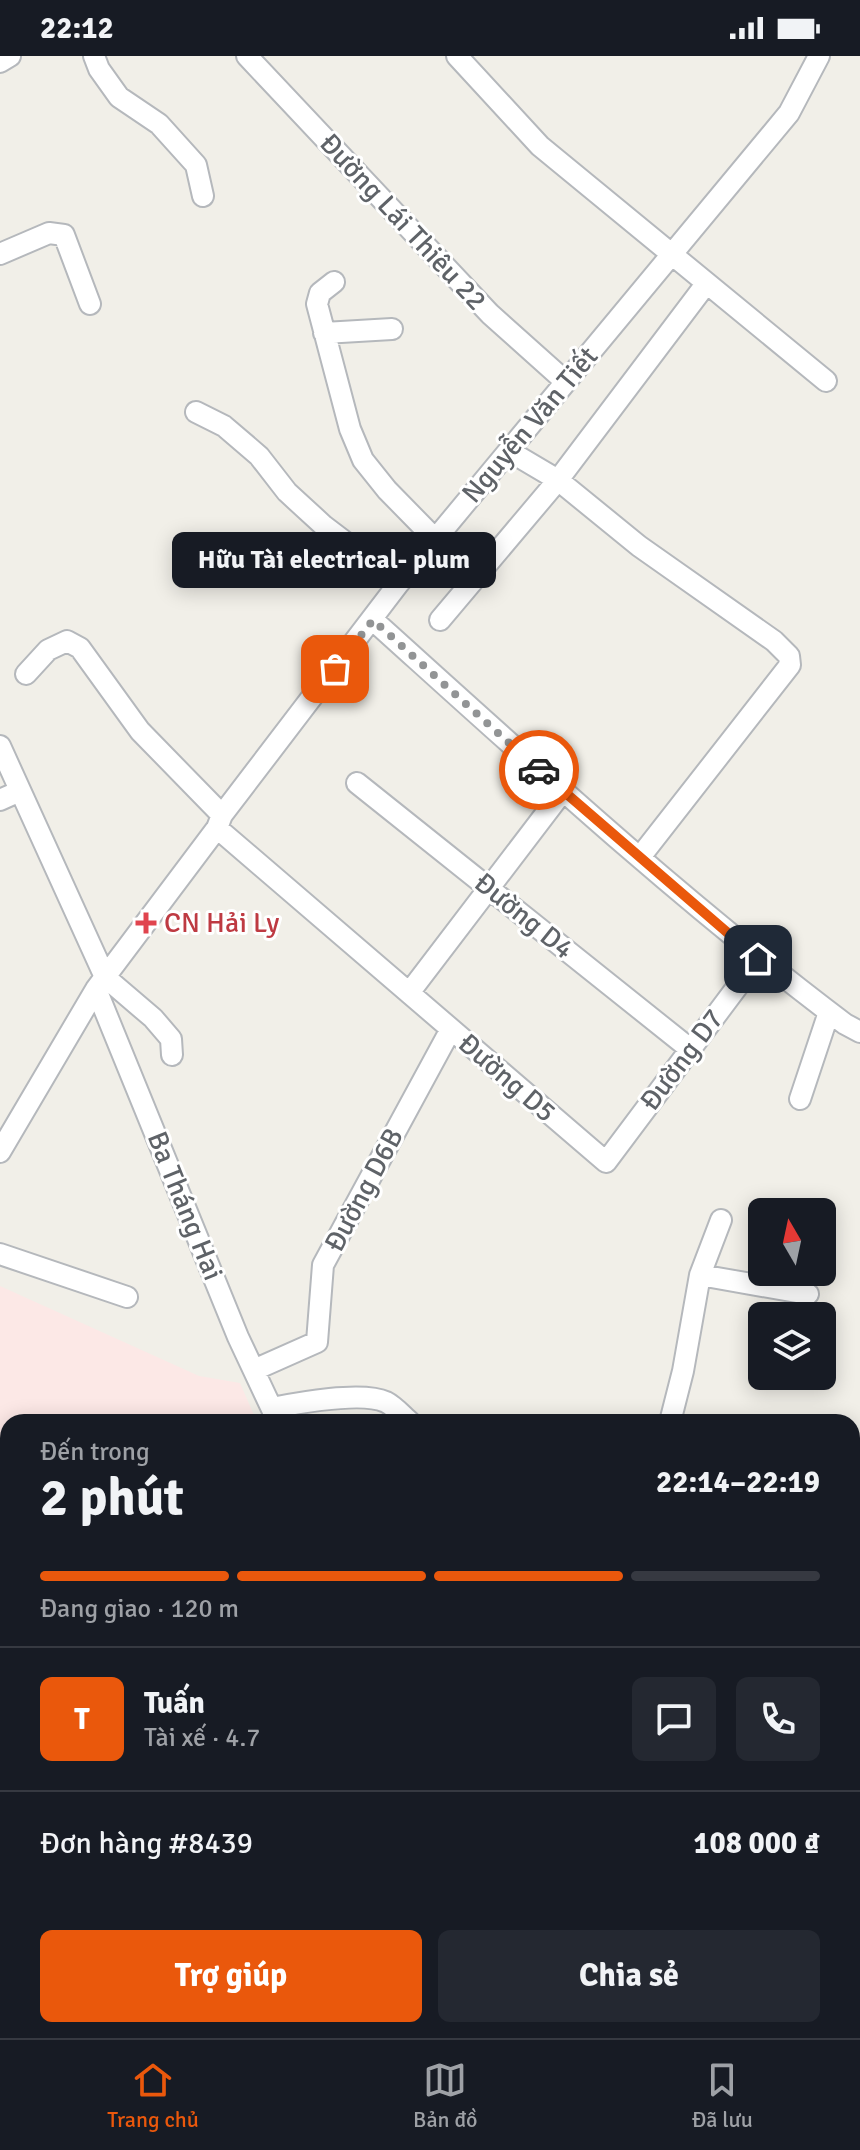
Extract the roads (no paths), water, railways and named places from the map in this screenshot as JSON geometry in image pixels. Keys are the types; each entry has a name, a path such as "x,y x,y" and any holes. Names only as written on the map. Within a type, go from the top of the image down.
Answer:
{"street":[{"path":"0,62 10,56"},
{"path":"94,56 99,69 119,97 159,124 196,165 203,196"},
{"name":"Đường Lái Thiêu 22","path":"247,56 490,314 566,382"},
{"path":"457,56 540,146 670,256 826,381"},
{"name":"Nguyễn Văn Tiết","path":"0,1152 100,983 220,822 399,583 789,113 819,56"},
{"path":"0,254 49,233 64,235 90,304"},
{"path":"334,282 323,289 317,298 350,429 363,460 395,499 435,539"},
{"path":"440,620 558,480 706,284"},
{"path":"324,333 392,329"},
{"path":"196,412 224,426 259,456 287,492 324,526 399,583"},
{"path":"509,451 558,480 639,546 774,641 789,656 790,665 640,857"},
{"path":"373,620 563,791 758,959 860,1032"},
{"name":"Đường D5","path":"26,674 48,650 67,641 80,648 140,731 220,822 409,993 606,1162"},
{"name":"Ba Tháng Hai","path":"0,746 100,983 254,1370 275,1414"},
{"name":"Đường D4","path":"357,783 690,1049"},
{"path":"0,800 20,791"},
{"path":"409,993 563,791"},
{"name":"Đường D7","path":"606,1162 758,959"},
{"path":"100,983 162,1029 171,1039 172,1055"},
{"path":"800,1099 829,1012"},
{"name":"Đường D6B","path":"254,1370 317,1342 323,1265 451,1029"},
{"path":"672,1414 700,1275 721,1220"},
{"path":"0,1254 127,1297"},
{"path":"700,1275 808,1294"},
{"path":"278,1414 310,1401 361,1399 386,1402 400,1414"}],"place":[{"name":"Hữu Tài electrical- plum","path":"335,669"},
{"name":"CN Hải Ly","path":"146,923"}]}
